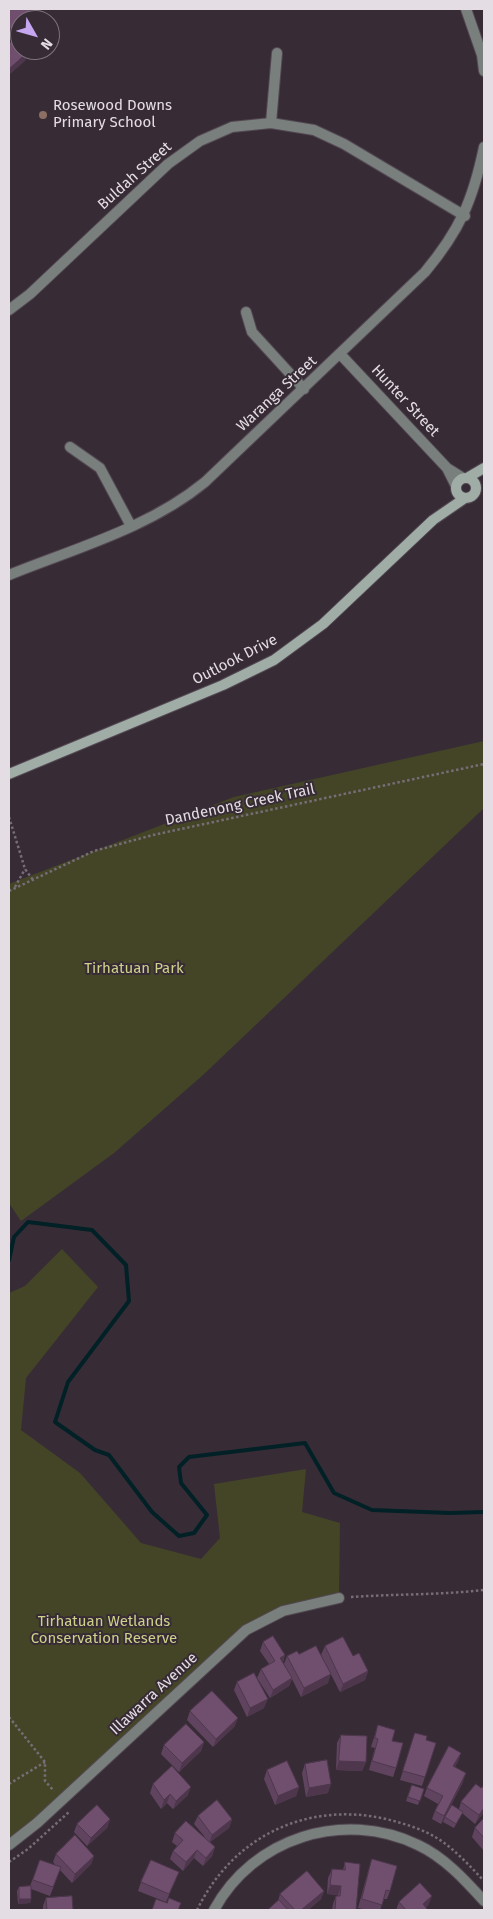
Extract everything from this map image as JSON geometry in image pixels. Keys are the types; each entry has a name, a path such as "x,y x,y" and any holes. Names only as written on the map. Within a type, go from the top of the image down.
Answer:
{"street":[{"path":"468,10 482,55 484,71"},
{"path":"271,123 277,53"},
{"name":"Buldah Street","path":"9,310 30,294 168,164 200,141 232,127 271,123 314,130 344,144 465,216"},
{"name":"Waranga Street","path":"9,575 154,517 190,494 304,390 426,272 441,254 465,216 475,187 484,147"},
{"path":"246,312 252,332 304,390"},
{"name":"Hunter Street","path":"341,354 447,468 465,478"},
{"path":"70,447 100,468 131,526"},
{"name":"Hunter Street","path":"447,468 456,488"},
{"path":"484,468 465,478 456,488 465,498 472,496 484,478"},
{"path":"465,478 474,481 476,489"},
{"name":"Outlook Drive","path":"433,520 456,488"},
{"name":"Outlook Drive","path":"11,772 223,685 274,660 323,624 433,520 465,498"},
{"name":"Illawarra Avenue","path":"9,1845 37,1824 246,1630 283,1611 339,1598"},
{"path":"214,1910 233,1884 267,1852 304,1836 344,1829 377,1832 418,1845 452,1868 484,1901"}],"path":[{"name":"Dandenong Creek Trail","path":"9,891 94,851 153,835 484,764"},
{"path":"9,817 25,869 33,880"},
{"path":"14,888 25,869"},
{"path":"339,1598 425,1593 450,1594 484,1590"},
{"path":"9,1716 45,1762 45,1781 56,1794"},
{"path":"9,1784 45,1762"},
{"path":"9,1862 28,1849 71,1809"}],"green space":[{"name":"Tirhatuan Park","path":"484,741 484,808 203,1075 114,1153 21,1221 9,1203 9,884 234,797"},
{"name":"Tirhatuan Wetlands Conservation Reserve","path":"62,1249 98,1287 26,1378 21,1430 80,1473 141,1543 201,1559 220,1538 214,1484 306,1469 302,1512 340,1523 339,1598 258,1622 9,1845 9,1293 25,1286"}],"building":[{"path":"9,9 32,9 10,10 9,30"},
{"path":"9,44 10,60 19,60 9,69"},
{"path":"273,1636 285,1655 280,1658 292,1678 273,1690 261,1669 275,1661 263,1642"},
{"path":"343,1637 353,1656 359,1653 368,1671 343,1684 325,1646"},
{"path":"316,1646 331,1674 304,1688 287,1656 297,1651 299,1654"},
{"path":"254,1673 268,1699 250,1708 237,1682"},
{"path":"212,1691 238,1718 216,1739 190,1711"},
{"path":"186,1724 204,1742 182,1763 164,1745"},
{"path":"378,1725 395,1730 392,1741 403,1743 396,1768 372,1761 378,1739 375,1738"},
{"path":"415,1733 427,1736 426,1740 436,1743 425,1777 403,1771"},
{"path":"341,1735 367,1736 366,1762 339,1761"},
{"path":"449,1746 461,1753 453,1766 466,1773 444,1816 435,1811 443,1796 427,1788"},
{"path":"327,1760 331,1784 309,1788 305,1764"},
{"path":"287,1761 299,1787 278,1796 267,1770"},
{"path":"172,1766 191,1787 176,1801 170,1794 164,1800 153,1784"},
{"path":"476,1784 481,1788 484,1786 484,1808 479,1815 461,1802"},
{"path":"412,1785 424,1789 420,1801 408,1797"},
{"path":"217,1800 232,1819 212,1835 198,1816"},
{"path":"97,1805 110,1819 91,1838 77,1824"},
{"path":"452,1805 463,1812 456,1824 445,1817"},
{"path":"484,1818 484,1838 475,1828"},
{"path":"186,1821 215,1847 206,1858 197,1850 186,1862 173,1851 183,1840 175,1833"},
{"path":"75,1835 94,1856 75,1874 56,1854"},
{"path":"372,1859 397,1866 390,1891 386,1890 382,1905 362,1899"},
{"path":"40,1860 61,1867 53,1887 33,1880"},
{"path":"151,1860 179,1872 169,1894 141,1882"},
{"path":"345,1862 360,1864 356,1910 335,1910 336,1896 340,1896 341,1886 330,1885 332,1869 345,1870"},
{"path":"307,1871 324,1891 301,1910 295,1910 280,1894"},
{"path":"420,1883 432,1896 423,1904 427,1909 406,1910 399,1902"},
{"path":"31,1886 31,1899 19,1899 19,1887"},
{"path":"72,1896 73,1910 47,1910 46,1898"},
{"path":"169,1898 181,1903 178,1910 152,1910 156,1899 167,1903"},
{"path":"279,1900 288,1910 269,1909"}],"waterway":[{"path":"9,1260 14,1237 28,1222 92,1230 126,1265 129,1301 68,1382 55,1422 95,1450 109,1455 152,1512 179,1536 194,1533 207,1515 181,1483 179,1467 189,1457 305,1443 334,1493 372,1510 450,1513 484,1512"}],"place":[{"name":"Rosewood Downs Primary School","path":"43,115"}]}
